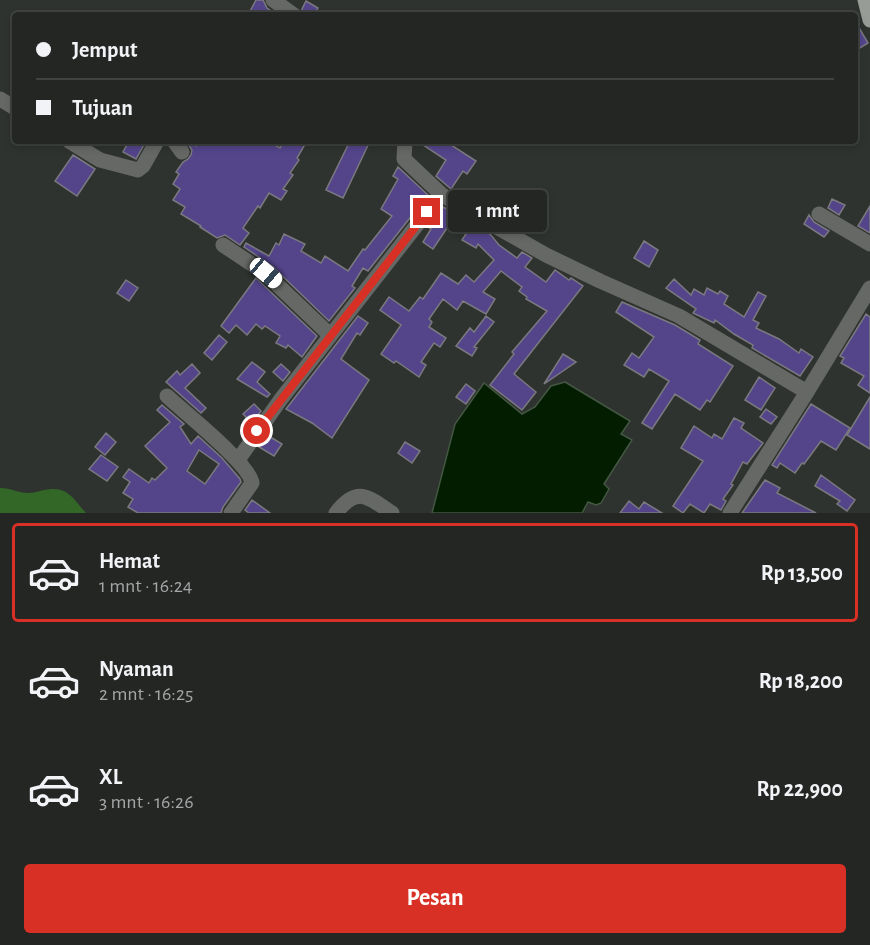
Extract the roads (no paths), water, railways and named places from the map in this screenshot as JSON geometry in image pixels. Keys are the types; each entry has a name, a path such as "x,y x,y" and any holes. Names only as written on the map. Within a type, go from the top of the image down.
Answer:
{"main road":[{"path":"865,0 870,20"}],"street":[{"path":"273,0 290,12"},
{"path":"74,144 100,160 138,170 143,166 155,144"},
{"path":"404,144 403,153 408,164 441,194 546,255 679,316 807,392"},
{"path":"238,460 257,431 330,335 441,194"},
{"path":"819,214 870,244"},
{"path":"223,245 266,273 330,335"},
{"path":"730,513 870,288"},
{"path":"167,396 238,460 251,477 252,483 231,513"},
{"path":"336,513 346,500 358,496 379,504 392,513"}]}
